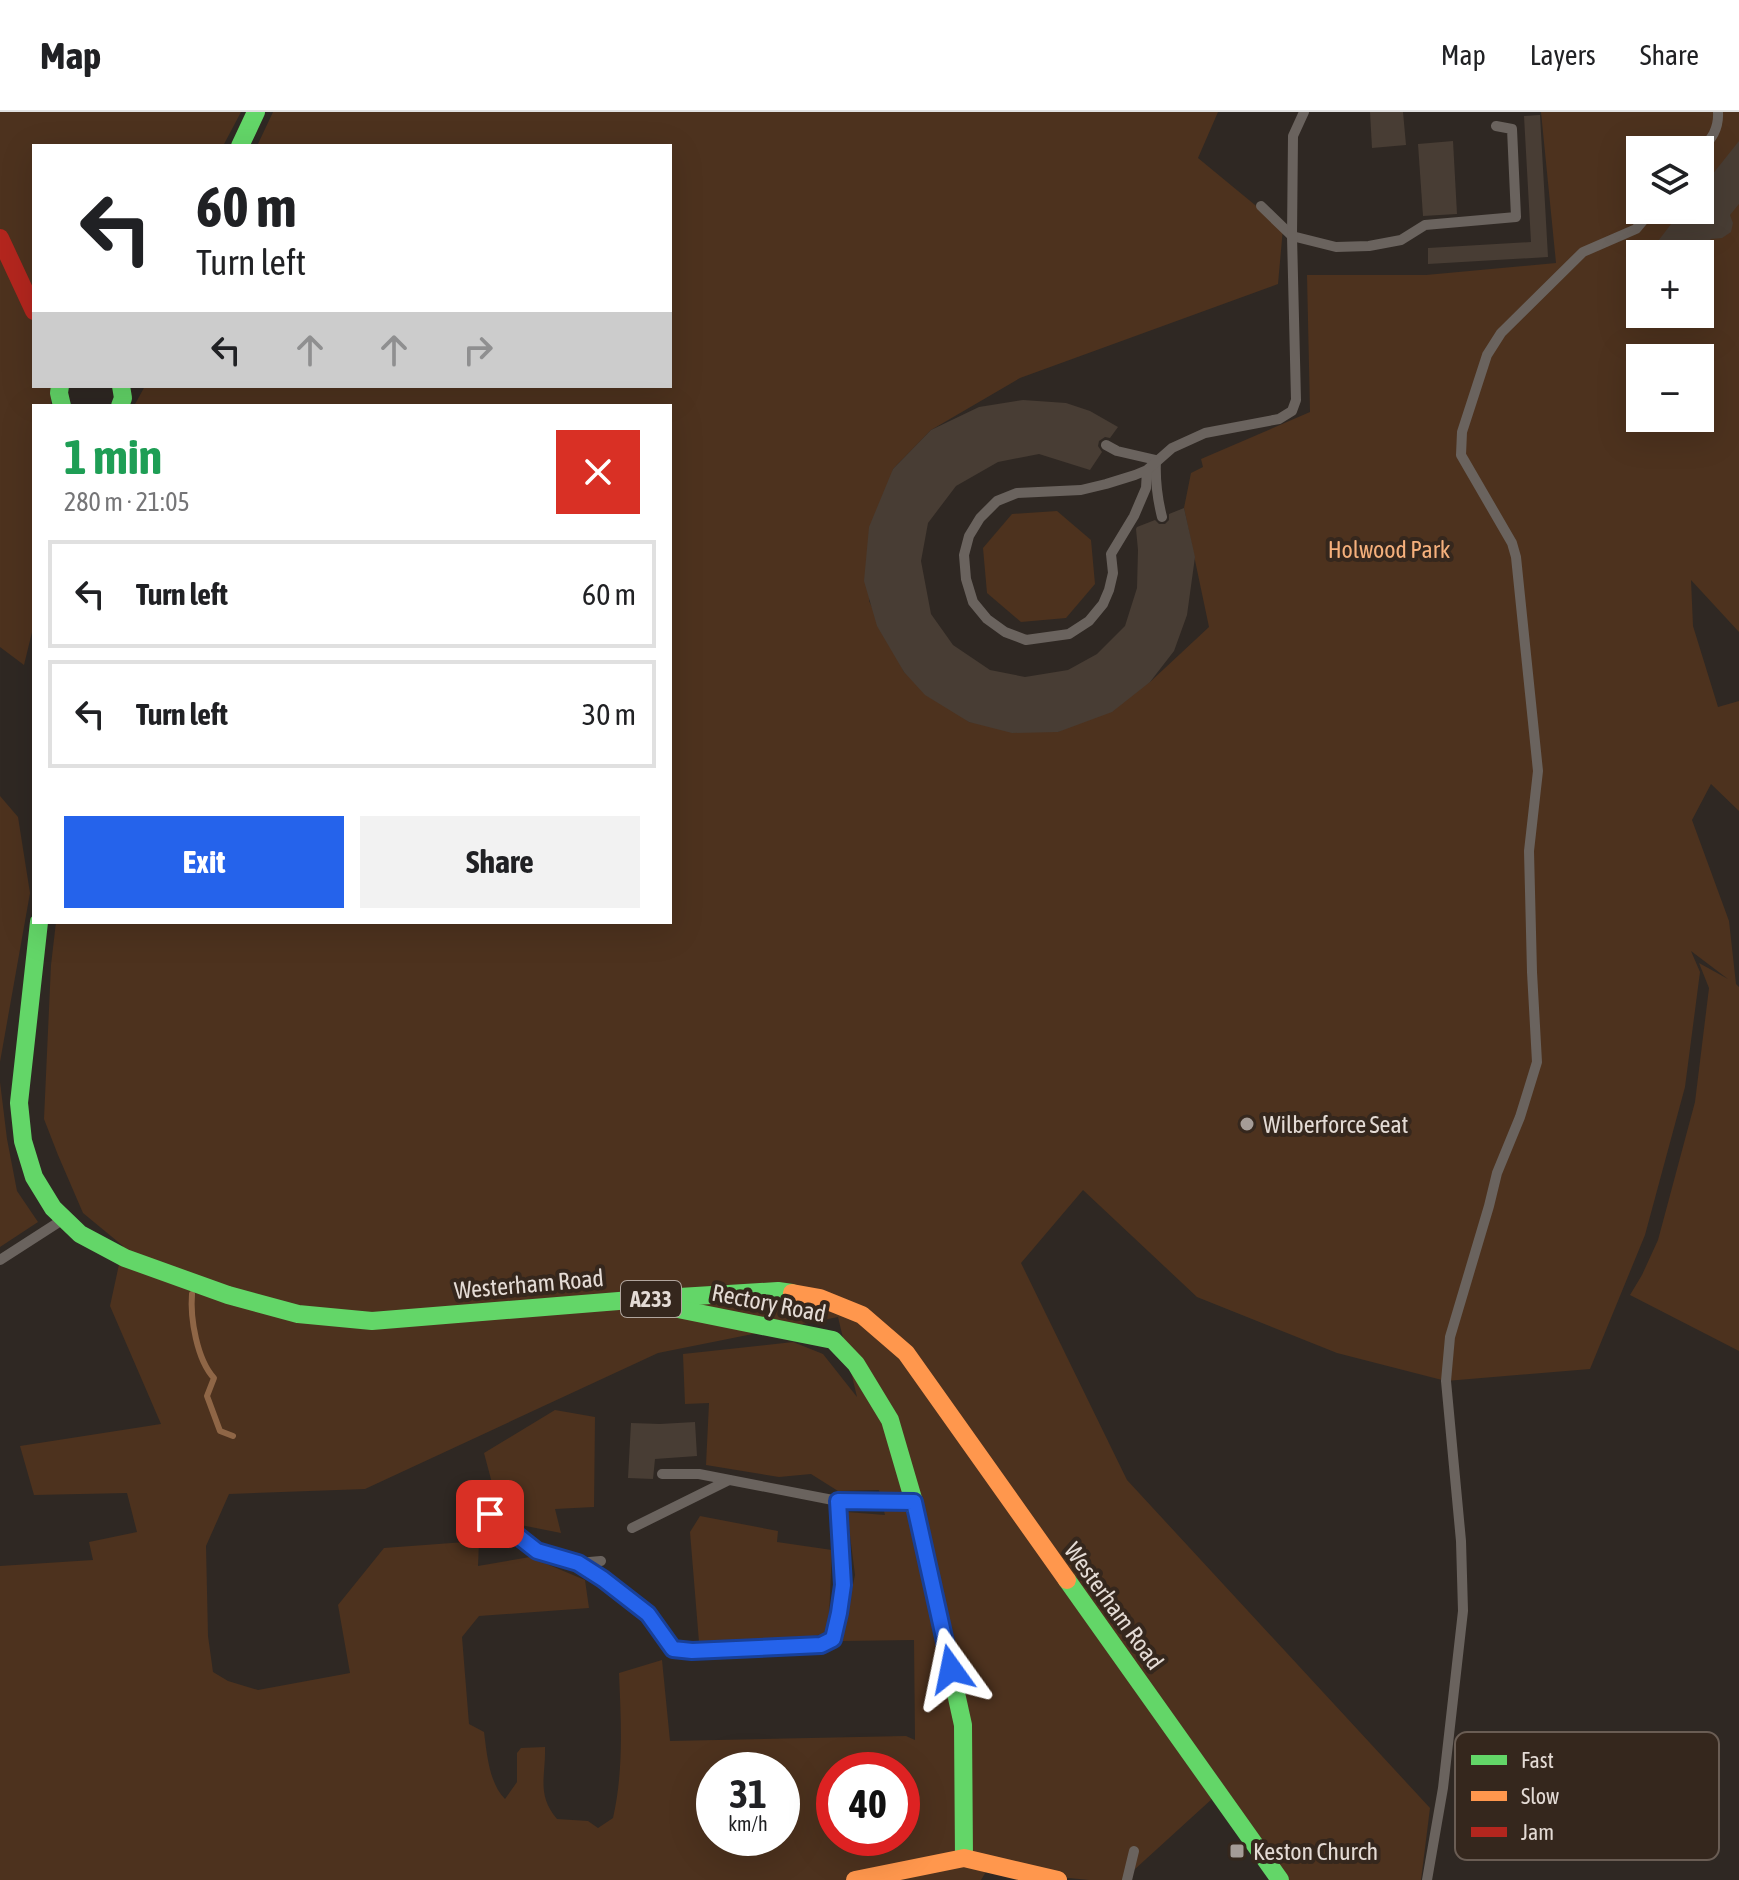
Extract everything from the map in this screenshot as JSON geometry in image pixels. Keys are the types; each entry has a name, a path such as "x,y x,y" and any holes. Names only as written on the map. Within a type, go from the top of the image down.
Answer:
{"main road":[{"path":"241,144 256,112"},
{"path":"0,238 32,307"},
{"name":"Westerham Road","path":"39,924 19,1103 23,1141 34,1177 53,1208 80,1234 125,1258 228,1295 298,1314 372,1321 778,1291 820,1298 862,1315 906,1353 1280,1880"},
{"name":"Rectory Road","path":"631,1300 833,1340 856,1364 890,1420 914,1502 963,1725 964,1858"},
{"path":"855,1880 964,1858 1058,1880"}],"lane":[{"path":"1147,470 1146,488 1134,516 1111,554 1113,573 1109,590 1103,604 1089,621 1069,634 1026,640 1005,632 987,619 973,602 966,579 964,555 969,536 980,518 997,501 1017,493 1081,490 1106,484 1147,470 1172,448 1205,433 1279,419 1292,411 1296,400 1293,136 1304,112"},
{"path":"1714,136 1718,112"},
{"path":"1261,206 1292,236 1336,247 1369,246 1401,240 1425,225 1516,217 1512,129 1496,126"},
{"path":"1427,1880 1443,1788 1463,1611 1461,1541 1446,1381 1450,1337 1497,1173 1520,1117 1537,1062 1529,851 1538,771 1516,557 1512,543 1461,455 1462,432 1487,355 1501,333 1583,252 1636,229 1640,224"},
{"path":"1106,445 1117,451 1156,460"},
{"path":"1156,460 1155,478 1162,517"},
{"path":"0,1260 64,1218"},
{"path":"662,1474 699,1474 838,1501 914,1502"},
{"path":"632,1528 729,1480"},
{"path":"483,1485 490,1514 537,1551 578,1563 603,1579 648,1614 673,1649 692,1651 821,1645 833,1639 843,1585 838,1501"},
{"path":"578,1563 601,1561"},
{"path":"1127,1880 1134,1851"}],"green space":[{"path":"0,112 241,112 224,144 32,144 32,388 52,388 51,404 32,404 32,632 24,665 0,647"},
{"name":"Holwood Park","path":"273,112 1218,112 1198,158 1283,228 1278,284 1020,378 931,430 893,469 869,601 904,672 969,722 1058,732 1150,682 1209,627 1184,508 1191,473 1203,467 1201,459 1310,412 1307,275 1426,275 1556,263 1541,112 1739,112 1739,632 1691,580 1693,626 1718,707 1739,701 1739,811 1711,784 1692,820 1729,921 1736,984 1739,987 1739,1351 1630,1295 1658,1240 1695,1102 1709,988 1699,963 1728,979 1691,951 1700,972 1685,1087 1645,1235 1590,1369 1446,1381 1337,1353 1197,1297 1083,1190 1021,1263 1127,1480 1430,1808 1421,1880 1278,1880 1213,1798 1123,1880 1089,1880 987,1870 981,1880 0,1880 0,1566 93,1560 89,1542 137,1532 127,1493 34,1495 20,1446 161,1424 110,1306 123,1246 83,1213 44,1119 56,924 672,924 672,404 135,404 144,388 672,388 672,144 258,144","holes":["838,1317 857,1397 823,1354 793,1342 683,1354 685,1404 709,1403 706,1465 779,1477 811,1474 838,1491 879,1490 885,1515 847,1512 855,1575 841,1641 914,1640 915,1740 906,1736 670,1741 662,1660 619,1673 620,1764 613,1818 598,1828 588,1821 557,1819 544,1793 545,1747 521,1748 517,1753 517,1782 505,1799 492,1777 484,1732 469,1724 462,1637 479,1616 589,1608 585,1580 530,1557 478,1566 479,1541 384,1548 338,1605 350,1673 258,1690 228,1681 213,1672 208,1636 206,1546 229,1494 365,1489 658,1353"]},
{"path":"1057,511 1091,540 1095,584 1066,618 1021,622 987,593 983,548 1012,514"},
{"path":"0,796 18,817 30,893 0,1062"},
{"path":"0,1082 17,1191 38,1222 0,1247"},
{"path":"555,1410 595,1417 594,1507 555,1509 561,1533 516,1524 500,1513 484,1453"},
{"path":"700,1516 778,1531 777,1542 832,1550 829,1617 824,1634 783,1641 699,1642 690,1532"}],"building":[{"path":"1370,112 1403,112 1406,145 1372,148"},
{"path":"1540,115 1548,257 1428,264 1428,248 1531,242 1524,116"},
{"path":"1453,141 1457,214 1423,216 1418,144"},
{"path":"1739,141 1739,204 1730,215 1733,223 1731,232 1710,240 1659,240 1671,224 1714,224 1714,172"},
{"path":"1023,400 1066,403 1090,411 1118,427 1110,438 1099,441 1102,452 1090,470 1039,454 998,462 956,486 928,523 921,561 931,614 953,645 990,670 1025,677 1068,670 1097,654 1125,626 1137,588 1137,527 1155,520 1165,524 1169,514 1184,508 1195,557 1187,615 1174,651 1150,682 1112,712 1058,732 1012,733 969,722 925,695 904,672 877,626 864,581 869,527 893,469 931,430 979,407"},
{"path":"695,1422 697,1456 655,1459 653,1479 628,1478 631,1423"}],"waterway":[{"path":"192,1294 196,1338 203,1361 214,1378 207,1396 220,1431 233,1436"}],"traffic: fast":[{"path":"241,144 256,112"},
{"path":"60,388 62,404"},
{"path":"121,388 121,404"},
{"path":"39,924 19,1103 23,1141 34,1177 53,1208 80,1234 125,1258 228,1295 298,1314 372,1321 631,1300 778,1291 792,1293"},
{"path":"658,1305 833,1340 856,1364 890,1420 914,1502 963,1725 964,1858"},
{"path":"1067,1580 1280,1880"}],"traffic: slow":[{"path":"792,1293 820,1298 862,1315 906,1353 1067,1580"},
{"path":"855,1880 964,1858 1058,1880"}],"traffic: jam":[{"path":"0,238 32,307"}],"place":[{"name":"Wilberforce Seat","path":"1247,1124"},
{"name":"Keston Church","path":"1237,1851"}],"route":[{"path":"490,1514 537,1551 578,1563 603,1579 648,1614 673,1649 692,1651 821,1645 833,1639 843,1585 838,1501 914,1502 951,1669"}]}
